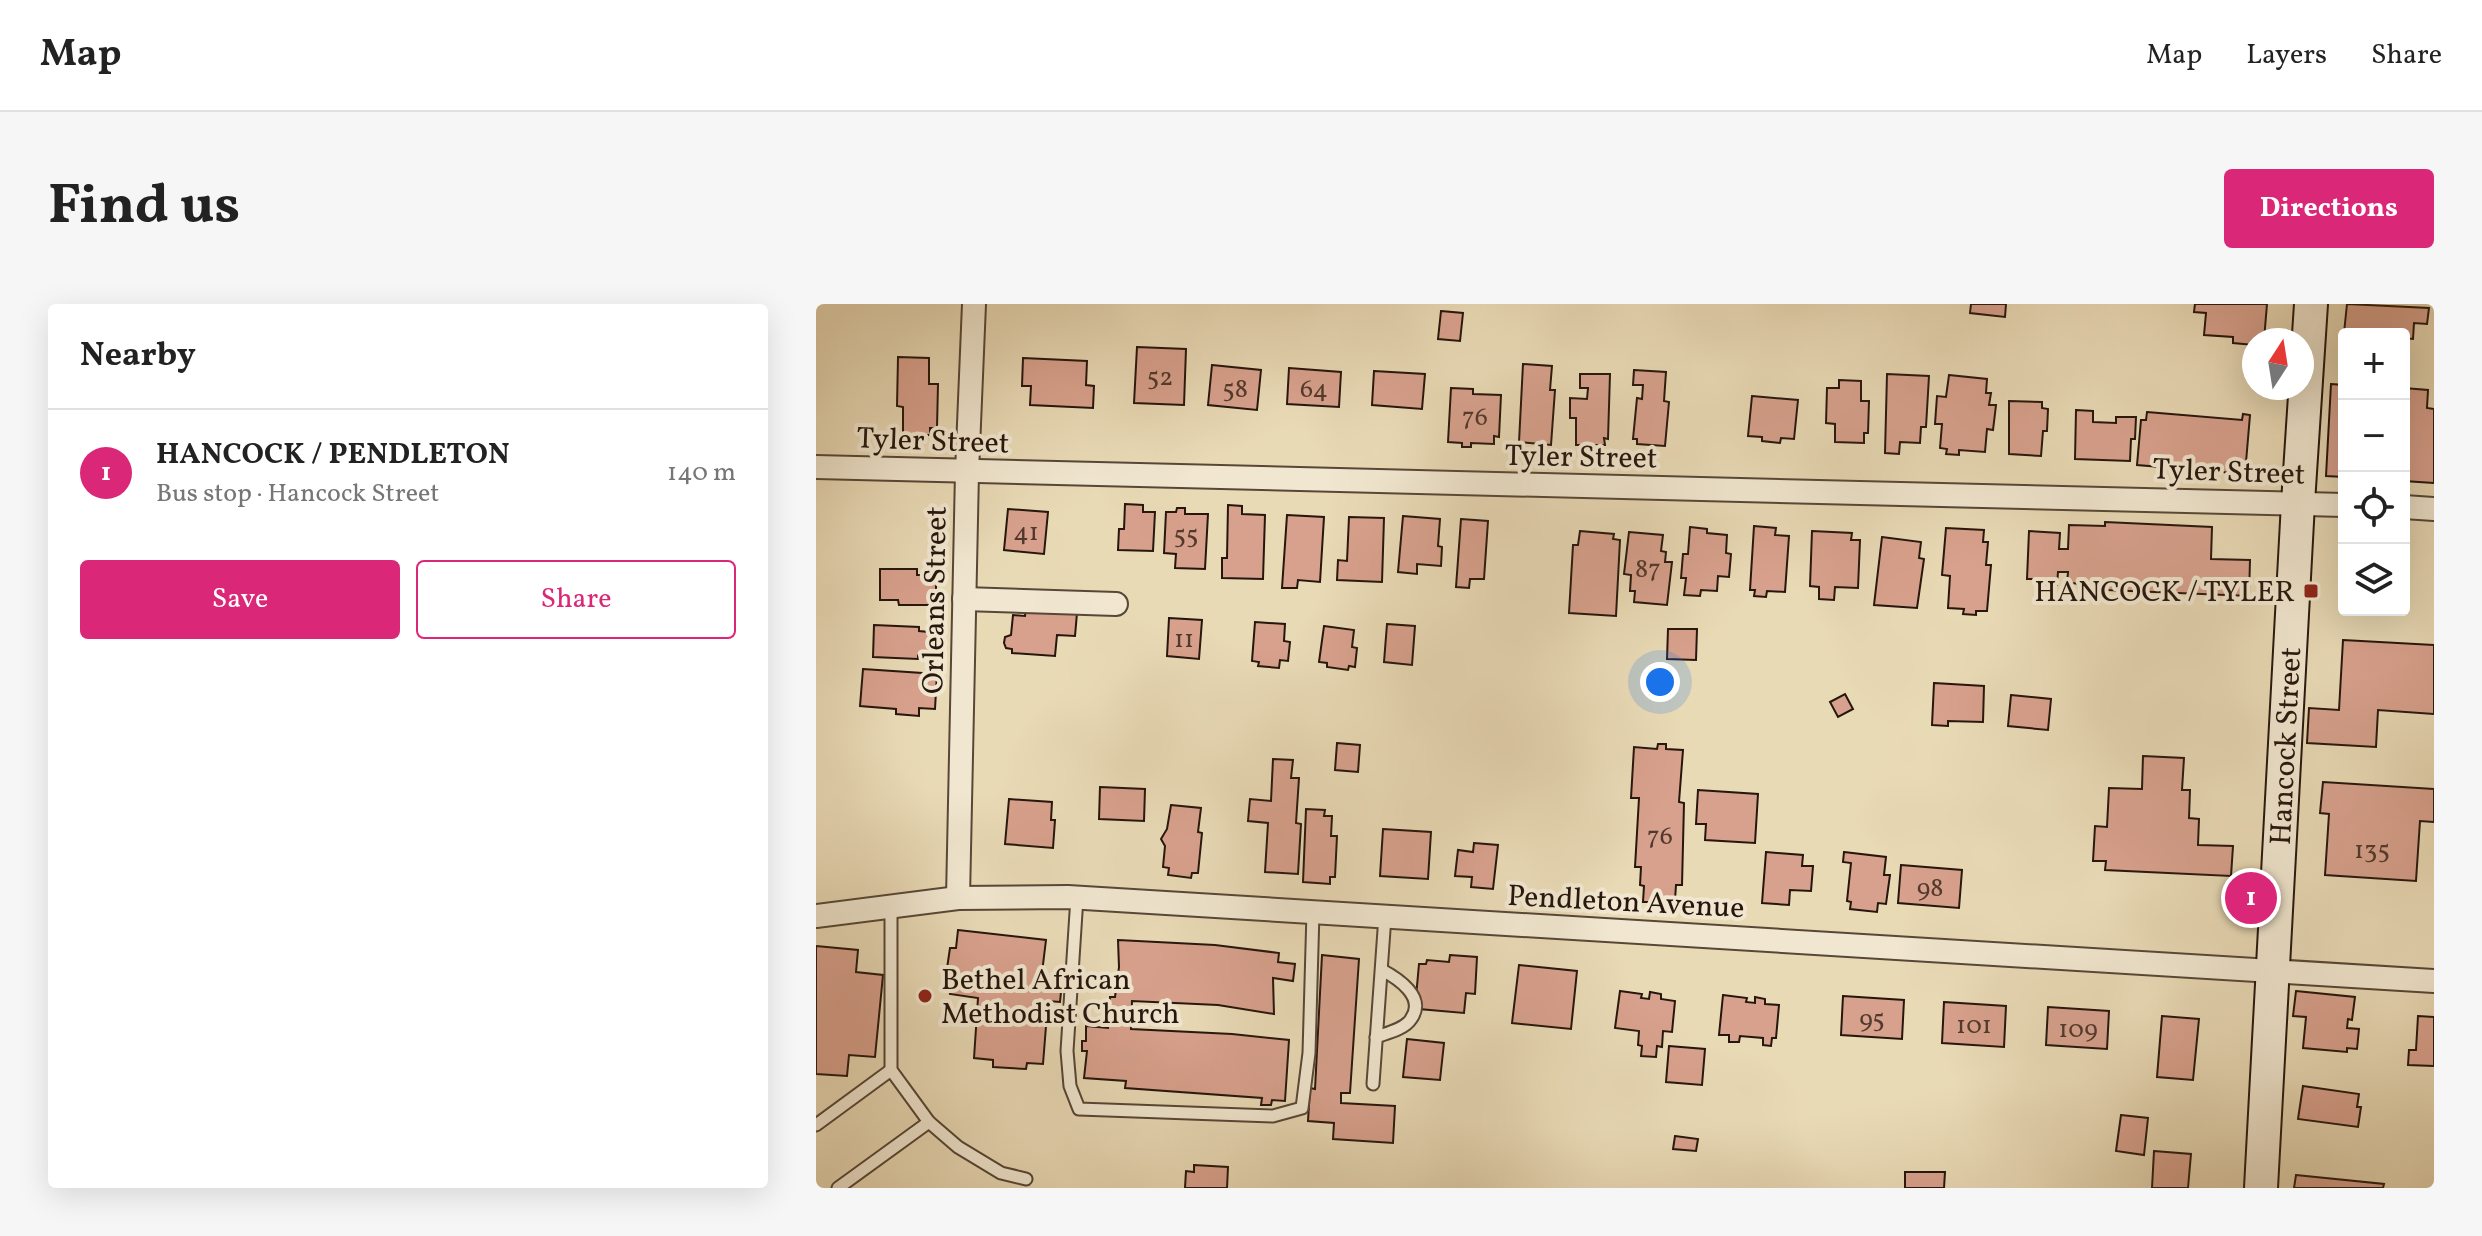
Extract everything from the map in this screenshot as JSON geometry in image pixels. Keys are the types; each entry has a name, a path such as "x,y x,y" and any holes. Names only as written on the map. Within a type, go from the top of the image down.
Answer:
{"street":[{"name":"Orleans Street","path":"958,898 967,472 974,304"},
{"name":"Hancock Street","path":"2261,1188 2311,304"},
{"name":"Tyler Street","path":"816,467 2338,505"},
{"path":"2410,507 2434,509"},
{"path":"964,599 1116,604"},
{"name":"Pendleton Avenue","path":"816,916 958,898 1012,895 1077,897 2434,981"}],"lane":[{"path":"1077,897 1067,1051 1070,1086 1079,1109 1273,1116 1302,1108 1309,1053 1313,912"},
{"path":"891,906 891,1070 929,1122 977,1159 1001,1173 1026,1179"},
{"path":"1373,1084 1385,916"},
{"path":"1376,1037 1400,1028 1411,1019 1415,1007 1413,996 1403,981 1382,970"},
{"path":"816,1125 891,1070"},
{"path":"838,1188 929,1122"}],"building":[{"path":"1971,304 2006,304 2005,317 1970,313"},
{"path":"2195,304 2267,304 2265,328 2242,328 2242,344 2233,343 2233,337 2204,335 2206,313 2194,312"},
{"path":"2347,304 2429,308 2427,324 2414,323 2413,339 2410,339 2410,328 2345,328"},
{"path":"1441,311 1463,313 1460,341 1438,339"},
{"path":"1137,347 1186,349 1184,405 1134,403"},
{"path":"898,357 929,358 929,384 938,384 937,428 930,428 930,435 903,435 903,407 897,406"},
{"path":"1023,358 1087,361 1086,385 1094,386 1093,408 1030,405 1031,386 1022,386"},
{"path":"1523,364 1552,366 1550,390 1555,390 1551,445 1519,442"},
{"path":"1212,365 1261,370 1257,410 1208,405"},
{"path":"1289,368 1341,372 1339,407 1287,404"},
{"path":"1634,370 1666,372 1664,401 1669,402 1665,446 1637,444 1637,439 1633,439 1637,398 1642,399 1643,385 1633,385"},
{"path":"1374,371 1425,374 1422,409 1372,405"},
{"path":"1580,374 1610,374 1608,439 1604,438 1605,445 1576,445 1576,418 1570,418 1570,398 1587,399 1588,388 1580,388"},
{"path":"1887,374 1929,376 1926,427 1921,427 1920,443 1900,442 1899,454 1885,453"},
{"path":"1949,375 1987,379 1986,393 1991,393 1989,405 1996,405 1993,430 1987,429 1985,452 1959,450 1959,455 1946,454 1947,449 1940,448 1942,424 1935,424 1937,396 1946,397"},
{"path":"1839,380 1861,381 1861,401 1869,401 1868,433 1864,433 1864,443 1835,442 1835,424 1826,423 1827,388 1839,388"},
{"path":"2331,384 2338,385 2338,477 2326,476"},
{"path":"1451,388 1473,389 1473,394 1501,395 1499,437 1494,436 1494,444 1471,443 1471,447 1462,447 1462,443 1448,442"},
{"path":"2410,388 2428,390 2427,408 2434,409 2434,483 2410,481"},
{"path":"1752,396 1798,400 1794,439 1781,438 1780,443 1748,436"},
{"path":"2009,401 2042,402 2042,408 2048,409 2041,456 2009,454"},
{"path":"2076,410 2093,411 2093,422 2116,423 2116,417 2136,417 2130,461 2075,459"},
{"path":"2147,412 2242,420 2243,414 2250,415 2245,474 2137,465 2141,420 2146,420"},
{"path":"1125,504 1143,505 1143,512 1155,512 1153,551 1118,550 1119,529 1124,529"},
{"path":"1228,505 1242,506 1242,514 1265,515 1263,579 1222,578 1222,558 1227,558"},
{"path":"1177,508 1185,508 1185,514 1208,514 1205,569 1175,568 1176,554 1164,553 1166,512 1176,512"},
{"path":"1008,509 1048,512 1044,554 1004,550"},
{"path":"1287,515 1324,517 1320,582 1298,580 1297,588 1282,588"},
{"path":"1403,516 1440,519 1438,546 1442,547 1441,566 1417,564 1417,574 1398,572"},
{"path":"1349,517 1384,518 1382,582 1337,580 1338,560 1347,561"},
{"path":"1461,519 1488,521 1484,579 1470,579 1469,588 1456,587"},
{"path":"2105,522 2212,527 2211,559 2250,560 2249,596 2107,590 2107,585 2067,583 2068,572 2058,572 2057,585 2036,584 2036,579 2027,579 2029,531 2060,533 2059,549 2068,549 2069,525 2105,526"},
{"path":"1754,526 1776,528 1775,535 1789,536 1785,592 1767,591 1766,597 1754,596 1755,590 1750,590"},
{"path":"1690,527 1727,535 1726,553 1731,554 1729,577 1718,576 1717,591 1701,590 1700,596 1684,595 1686,578 1681,578 1683,554 1688,554"},
{"path":"1946,528 1984,530 1983,542 1988,542 1986,565 1991,565 1987,611 1976,611 1976,615 1963,614 1964,609 1948,608 1950,576 1942,575"},
{"path":"1580,531 1614,534 1613,539 1620,540 1616,616 1569,613 1573,545 1578,545"},
{"path":"1812,531 1852,533 1851,540 1860,540 1858,588 1835,587 1834,600 1819,599 1819,587 1810,586"},
{"path":"1629,532 1663,535 1661,551 1666,552 1665,562 1672,562 1667,605 1634,602 1635,591 1630,591 1631,575 1624,574"},
{"path":"1882,537 1921,542 1919,558 1924,559 1917,608 1874,605"},
{"path":"880,569 917,569 917,575 936,575 936,605 899,605 898,600 880,600"},
{"path":"1026,609 1077,613 1075,636 1057,635 1055,656 1012,653 1012,649 1006,648 1005,637 1011,635 1013,615 1025,616"},
{"path":"1169,618 1202,620 1199,659 1167,656"},
{"path":"1255,622 1285,624 1284,641 1290,642 1288,661 1280,660 1279,668 1258,666 1259,662 1252,661"},
{"path":"1387,624 1415,626 1412,665 1384,662"},
{"path":"874,625 919,627 919,631 929,632 928,656 918,655 918,659 873,657"},
{"path":"1324,626 1354,630 1352,647 1357,648 1355,667 1349,666 1348,670 1327,667 1327,663 1319,662"},
{"path":"1668,629 1697,629 1696,660 1667,659"},
{"path":"2343,640 2434,645 2434,714 2378,710 2376,747 2307,743 2309,708 2339,710"},
{"path":"863,669 937,674 935,709 919,708 919,716 896,714 896,709 860,706"},
{"path":"1934,683 1984,686 1983,722 1948,721 1948,726 1932,725"},
{"path":"1845,694 1853,709 1838,717 1830,702"},
{"path":"2011,695 2051,699 2048,730 2008,726"},
{"path":"1337,743 1360,745 1358,772 1335,770"},
{"path":"1658,744 1666,744 1666,749 1683,750 1679,802 1684,803 1682,885 1676,885 1675,900 1643,902 1641,867 1635,867 1639,798 1631,798 1634,747 1657,749"},
{"path":"2143,756 2184,758 2182,790 2190,790 2189,818 2199,819 2198,845 2233,846 2231,876 2105,870 2106,861 2093,861 2095,826 2107,827 2109,788 2142,789"},
{"path":"1273,759 1293,760 1291,778 1299,778 1296,823 1301,824 1298,874 1265,872 1268,823 1248,821 1250,799 1271,801"},
{"path":"2323,782 2434,789 2434,822 2420,821 2416,881 2325,875 2329,814 2320,813"},
{"path":"1100,787 1145,789 1144,821 1099,819"},
{"path":"1698,790 1758,794 1755,843 1705,840 1706,824 1696,824"},
{"path":"1009,799 1052,802 1051,820 1055,820 1053,848 1005,844"},
{"path":"1171,805 1201,808 1198,873 1192,873 1191,878 1168,875 1169,868 1163,867 1165,846 1161,839 1167,829"},
{"path":"1306,809 1325,810 1324,816 1332,816 1331,836 1337,836 1335,877 1330,877 1330,884 1303,882"},
{"path":"1383,829 1431,832 1428,879 1380,876"},
{"path":"1474,843 1498,845 1493,889 1471,887 1472,877 1455,876 1458,850 1473,852"},
{"path":"1766,852 1803,855 1802,866 1813,866 1811,891 1790,890 1789,905 1762,903"},
{"path":"1844,852 1886,857 1884,875 1890,875 1886,904 1878,903 1877,912 1850,909 1851,902 1847,901 1851,863 1843,862"},
{"path":"1901,865 1962,870 1959,908 1898,903"},
{"path":"958,930 1046,940 1041,981 1047,982 1046,990 1061,992 1060,1002 1048,1001 1043,1064 1027,1063 1026,1069 993,1067 993,1060 974,1058 978,998 950,994 953,975 946,975 950,948 956,948"},
{"path":"1118,940 1215,945 1279,953 1278,962 1295,964 1293,981 1273,978 1274,1014 1218,1005 1132,1001 1131,1029 1289,1040 1285,1101 1272,1100 1271,1105 1261,1105 1262,1098 1125,1088 1126,1081 1084,1078 1087,1051 1082,1051 1082,1041 1086,1041 1086,1026 1108,1028 1110,997 1115,997 1119,967"},
{"path":"816,946 858,950 856,972 883,975 875,1057 849,1055 847,1076 816,1074"},
{"path":"1322,955 1359,959 1350,1093 1341,1093 1341,1103 1395,1106 1393,1143 1333,1139 1334,1123 1308,1121 1310,1088 1315,1089"},
{"path":"1450,955 1477,957 1475,994 1466,993 1464,1013 1419,1009 1420,997 1416,997 1419,964 1426,964 1427,960 1449,962"},
{"path":"1519,965 1577,971 1571,1029 1512,1023"},
{"path":"1620,991 1642,994 1641,998 1649,999 1650,992 1661,994 1661,999 1675,1001 1672,1032 1663,1031 1662,1047 1657,1046 1656,1057 1641,1056 1639,1031 1615,1028"},
{"path":"2296,991 2355,997 2352,1020 2348,1019 2347,1028 2359,1029 2357,1049 2347,1048 2347,1052 2303,1048 2306,1017 2293,1016"},
{"path":"1723,995 1747,998 1746,1002 1755,1003 1755,997 1765,999 1765,1004 1779,1005 1776,1038 1772,1038 1771,1046 1763,1045 1763,1038 1740,1036 1739,1042 1729,1042 1729,1035 1719,1035"},
{"path":"1843,996 1904,1000 1902,1039 1841,1035"},
{"path":"1944,1002 2006,1006 2004,1047 1942,1043"},
{"path":"2048,1007 2109,1011 2107,1049 2046,1045"},
{"path":"2162,1016 2199,1019 2193,1080 2157,1077"},
{"path":"2418,1016 2434,1017 2434,1066 2408,1065 2409,1050 2416,1050"},
{"path":"1407,1039 1444,1043 1440,1080 1403,1077"},
{"path":"1669,1046 1705,1049 1702,1085 1666,1082"},
{"path":"2303,1086 2359,1094 2358,1127 2298,1119"},
{"path":"2121,1115 2148,1118 2144,1155 2116,1151"},
{"path":"1675,1136 1698,1139 1696,1151 1673,1149"},
{"path":"2154,1151 2191,1154 2188,1188 2152,1188"},
{"path":"1194,1165 1228,1167 1227,1188 1185,1188 1186,1171 1194,1172"},
{"path":"1905,1172 1945,1172 1944,1188 1905,1188"},
{"path":"2296,1175 2384,1184 2383,1188 2294,1188"}],"place":[{"name":"HANCOCK / TYLER","path":"2311,591"},
{"name":"HANCOCK / PENDLETON","path":"2251,898"},
{"name":"Bethel African Methodist Church","path":"925,996"}]}
